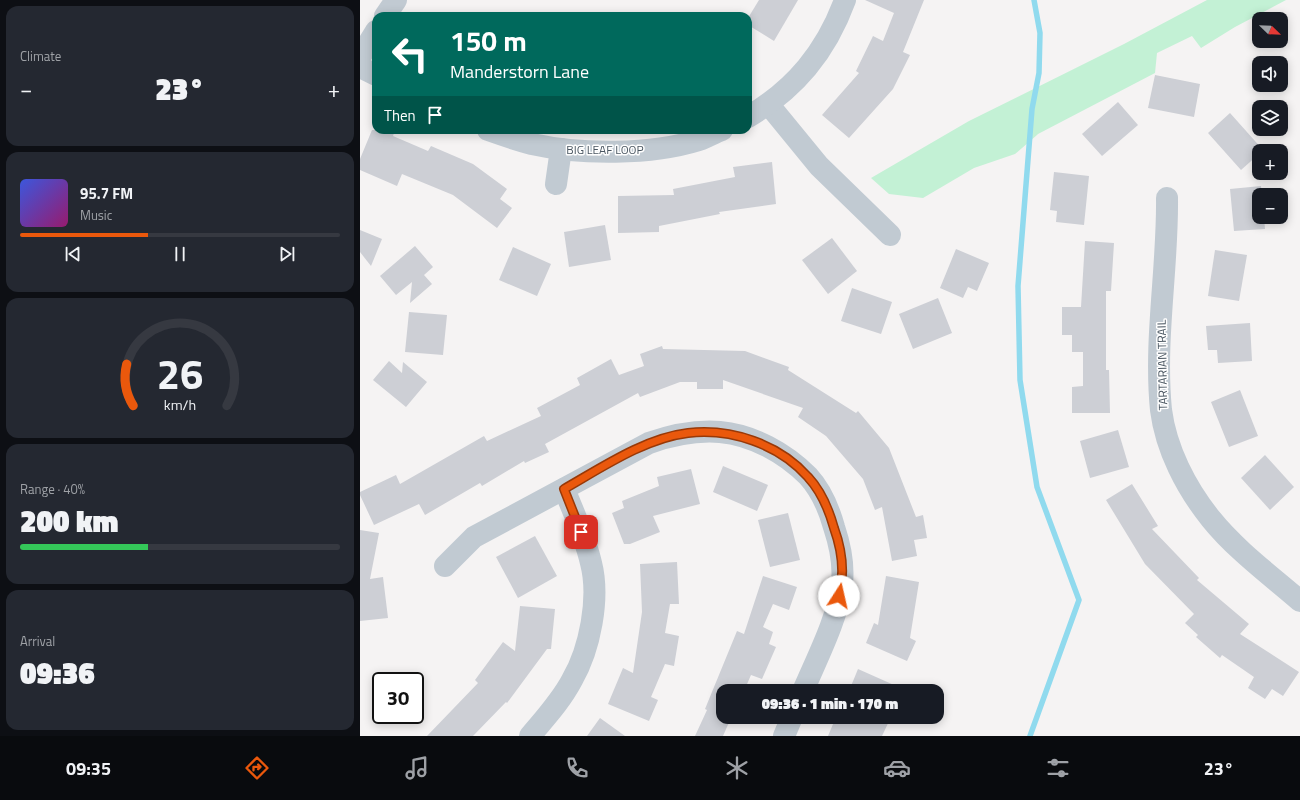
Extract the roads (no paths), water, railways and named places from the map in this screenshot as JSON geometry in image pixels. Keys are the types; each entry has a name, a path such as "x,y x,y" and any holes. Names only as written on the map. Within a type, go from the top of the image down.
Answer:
{"street":[{"path":"388,12 396,0"},
{"path":"752,115 769,105 801,76 817,55 836,22 846,0"},
{"path":"360,57 372,38"},
{"path":"360,67 372,74"},
{"path":"769,105 818,166 890,235"},
{"name":"BIG LEAF LOOP","path":"501,134 532,144 561,149 600,151 653,149 674,146 700,140 713,134"},
{"path":"556,184 561,149"},
{"name":"TARTARIAN TRAIL","path":"1167,198 1168,233 1164,273 1160,354 1161,411 1166,432 1173,453 1188,486 1211,520 1226,536 1300,601"},
{"path":"445,566 474,537 649,443 668,436 688,433 720,432 744,437 771,448 809,477 828,508 839,543 842,564 842,583 832,622 806,684"},
{"path":"530,736 554,708 573,680 584,653 590,630 594,580 592,564 587,547 564,489"},
{"path":"784,736 789,724"}],"waterway":[{"path":"1030,736 1079,600 1037,487 1020,380 1018,286 1032,109 1039,73 1040,33 1034,0"}]}
